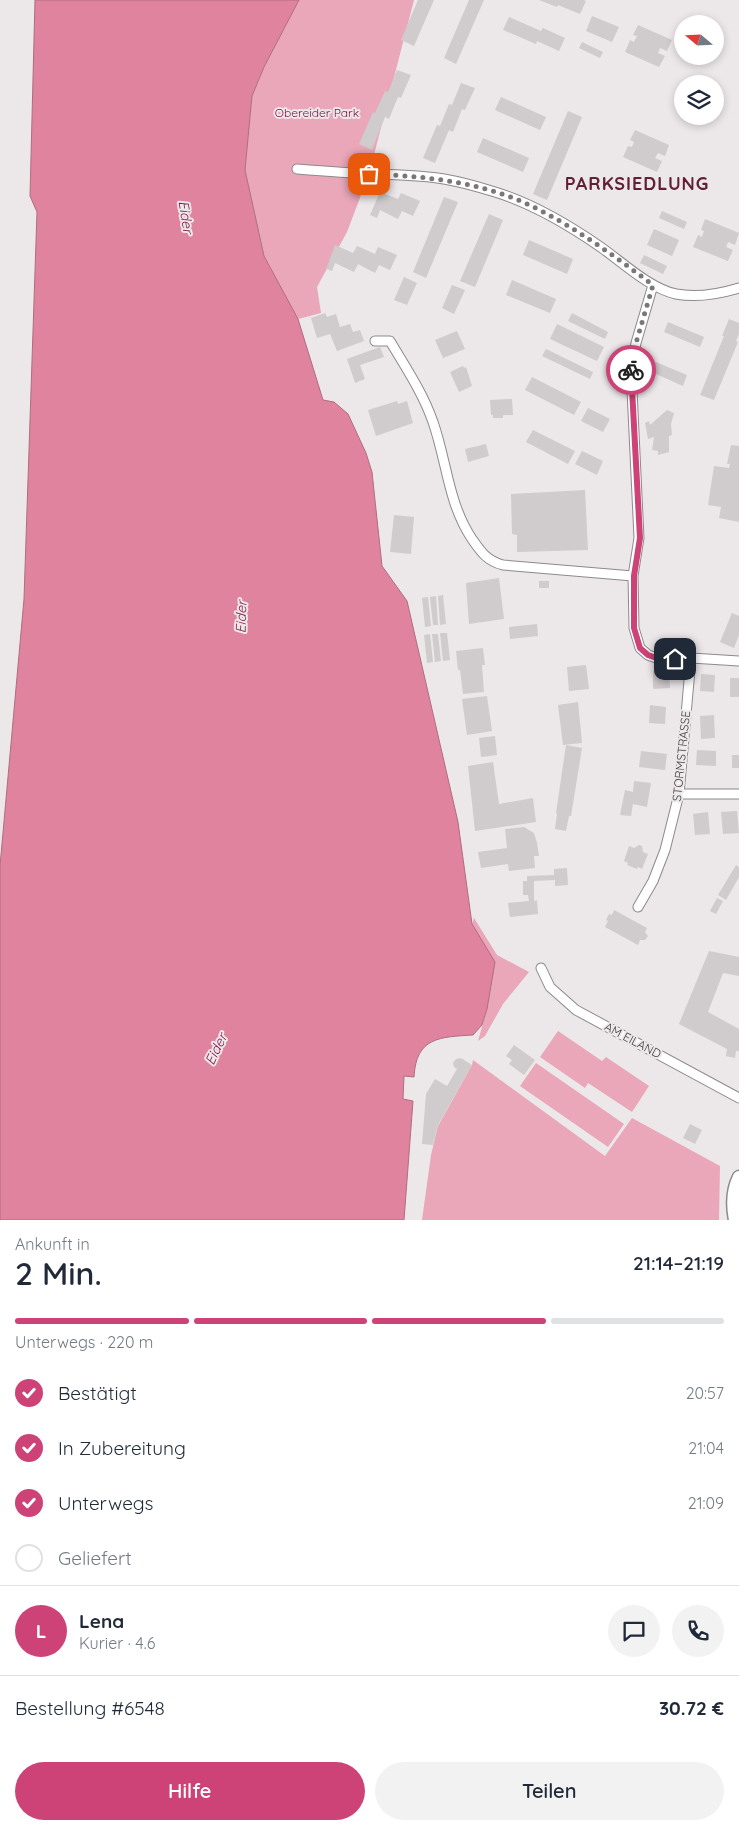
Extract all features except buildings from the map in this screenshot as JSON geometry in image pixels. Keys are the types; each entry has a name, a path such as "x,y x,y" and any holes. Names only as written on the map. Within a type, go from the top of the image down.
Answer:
{"main road":[{"path":"735,1220 733,1201 739,1177"}],"street":[{"path":"297,169 409,175 443,179 496,193 525,202 575,231 653,285 676,294 701,295 722,293 739,288"},
{"path":"653,285 630,369 640,538 634,576 634,628 640,648 648,655 659,659 691,658 739,661"},
{"path":"375,341 390,341 418,387 433,423 454,503 463,525 487,559 503,565 634,576"},
{"name":"STORMSTRASSE","path":"638,907 653,881 666,850 679,794 691,658"},
{"path":"679,794 739,794"},
{"name":"AM EILAND","path":"541,968 550,987 576,1010 739,1098"}],"green space":[{"name":"Obereider Park","path":"299,0 414,0 369,174 347,232 317,287 321,313 298,319 264,256 245,170 252,96 264,67"},
{"path":"474,918 497,955 529,972 503,1004 485,1036 478,1041 487,1009 472,924"},
{"path":"558,1031 602,1061 606,1057 649,1086 632,1112 588,1083 585,1088 540,1057"},
{"path":"473,1060 605,1156 632,1118 720,1166 719,1220 422,1220 431,1155 438,1126"},
{"path":"536,1063 624,1124 608,1147 520,1086"}],"water":[{"name":"Eider","path":"35,0 299,0 264,67 252,96 245,170 264,256 298,319 323,400 334,402 348,414 366,453 372,472 382,566 407,601 458,822 472,924 495,962 487,1009 482,1025 473,1035 450,1037 432,1042 419,1054 414,1077 404,1076 403,1099 413,1101 404,1220 0,1220 0,866 24,599 37,212 30,196"}],"way so far":[{"path":"369,174 409,175 443,179 525,202 582,235 626,264 653,285 636,343 631,370"}],"district":[{"name":"PARKSIEDLUNG","path":"637,183"}],"route":[{"path":"631,370 640,538 634,576 634,628 640,648 648,655 659,659 675,659"}]}
